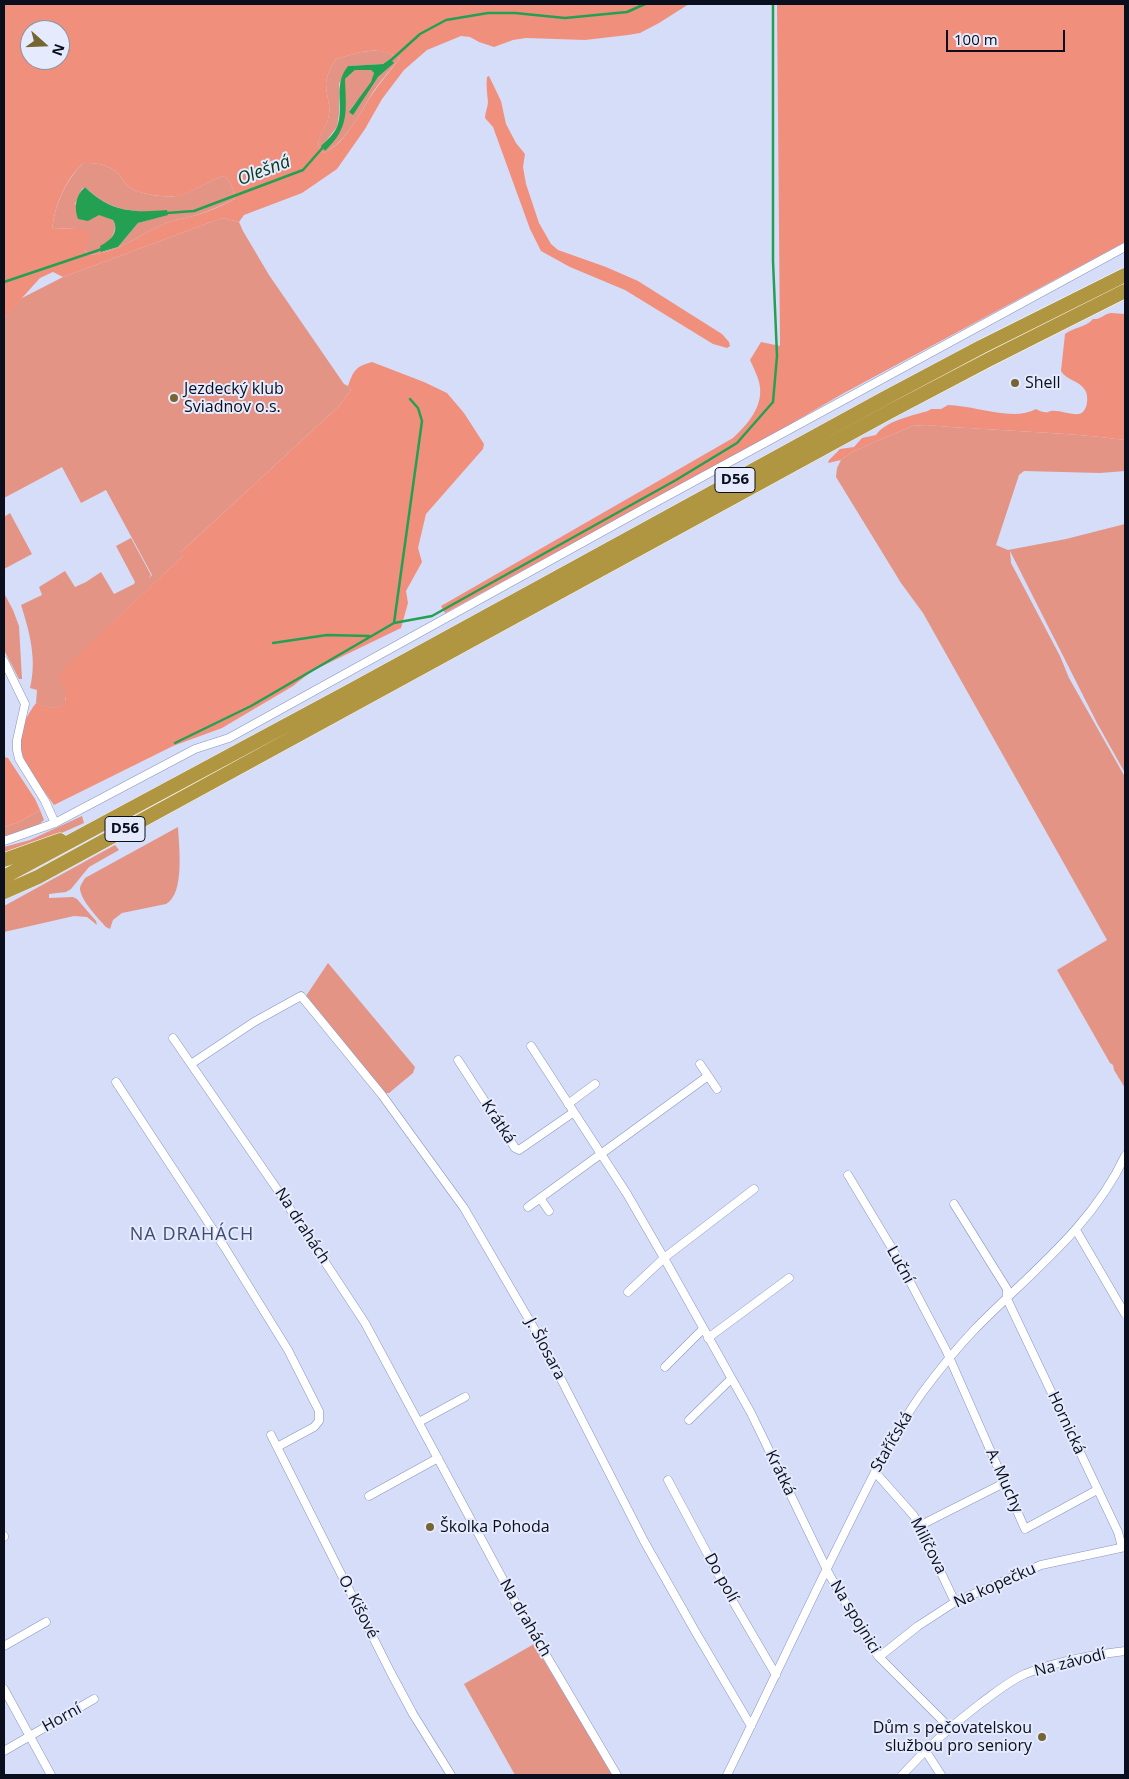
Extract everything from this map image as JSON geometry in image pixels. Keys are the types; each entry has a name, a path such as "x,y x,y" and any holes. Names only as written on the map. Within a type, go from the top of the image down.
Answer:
{"highway":[{"name":"D56","path":"4,877 981,347 1125,275"},
{"name":"D56","path":"4,892 38,877 900,407 1125,291"},
{"path":"4,860 51,843 141,804"}],"street":[{"path":"4,841 55,824 194,749 228,738 645,508 1125,247"},
{"path":"4,661 25,704 17,740 20,760 45,801 55,824"},
{"name":"J. Šlosara","path":"191,1064 254,1022 301,996 382,1095 464,1208 542,1342 644,1541 751,1726"},
{"name":"Na drahách","path":"173,1038 279,1192 365,1323 520,1610 617,1775"},
{"name":"Krátká","path":"531,1046 601,1154 664,1258 751,1413 827,1569"},
{"name":"Krátká","path":"458,1060 515,1148 519,1150 574,1112"},
{"path":"700,1064 717,1089"},
{"path":"528,1207 708,1076"},
{"path":"116,1082 225,1248 288,1350 319,1412 319,1421 314,1427 277,1447"},
{"path":"568,1104 595,1084"},
{"name":"Staříčská","path":"727,1775 875,1472 906,1415 949,1358 976,1328 1050,1258 1076,1230 1111,1184 1125,1156"},
{"name":"Luční","path":"848,1175 896,1256 949,1358"},
{"path":"628,1292 664,1258 754,1189"},
{"path":"540,1198 549,1211"},
{"name":"Hornická","path":"954,1204 1007,1289 1008,1299 1118,1532 1123,1547"},
{"path":"1076,1230 1125,1314"},
{"path":"708,1338 789,1278"},
{"path":"665,1367 703,1329"},
{"name":"A. Muchy","path":"949,1358 1025,1529 1097,1490"},
{"path":"689,1420 731,1379"},
{"path":"419,1422 465,1397"},
{"name":"O. Kišové","path":"271,1435 391,1673 413,1714 451,1775"},
{"path":"369,1496 438,1458"},
{"name":"Milíčova","path":"875,1472 914,1516 955,1602"},
{"name":"Do polí","path":"668,1480 776,1674"},
{"path":"919,1526 1004,1483"},
{"name":"Na kopečku","path":"879,1657 918,1626 955,1602 1041,1565 1123,1547"},
{"name":"Na spojnici","path":"827,1569 865,1637 879,1657 950,1728"},
{"path":"4,1646 46,1622"},
{"name":"Na závodí","path":"902,1775 925,1750 1000,1688 1024,1675 1052,1664 1093,1655 1125,1651"},
{"name":"Horní","path":"4,1689 51,1775"},
{"name":"Horní","path":"4,1751 94,1700"},
{"path":"925,1750 941,1775"}],"shaded area":[{"path":"4,4 689,4 640,33 585,40 526,38 513,40 494,47 470,37 461,36 427,50 404,70 382,99 365,129 337,169 302,193 244,215 239,222 222,218 63,277 53,272 40,278 4,318","holes":["377,50 400,58 376,89 346,134 324,153 319,148 319,144 320,136 329,115 326,84 328,74 336,59","83,163 93,163 111,168 132,189 151,195 177,196 223,176 230,183 235,199 204,213 156,227 110,251 89,255 84,250 90,239 89,232 77,228 52,229 62,193 71,177"]},
{"path":"777,4 1125,4 1125,242 844,393 445,613 441,606 733,438 754,413 760,398 760,390 758,379 750,360 761,342 780,346"},
{"path":"378,50 400,58 376,88 346,134 324,153 319,148 319,143 329,115 326,84 328,74 336,59 361,52","holes":["390,59 393,63 378,77 349,112 371,84 374,73 371,70 355,70 345,79 345,115 325,151 322,146 337,127 339,84 348,66 383,64"]},
{"path":"390,59 394,63 378,77 353,115 349,112 371,82 374,73 371,70 355,70 345,79 346,110 343,126 325,151 321,146 337,127 340,111 341,81 348,66 383,64"},
{"path":"489,76 501,101 506,124 516,143 525,154 523,167 526,184 539,223 551,244 558,250 638,281 722,334 730,346 727,348 713,344 625,290 570,267 541,251 530,229 493,127 485,118 488,102 487,77"},
{"path":"83,163 102,165 111,168 119,174 132,189 151,195 165,196 176,196 194,190 223,176 230,183 235,199 190,217 156,227 129,242 110,251 89,255 84,250 77,228 52,229 62,193","holes":["85,187 95,196 124,209 168,214 138,223 118,247 102,252 114,232 115,224 113,220 75,204 82,189"]},
{"path":"85,187 104,202 113,206 133,211 167,210 168,215 138,223 118,247 101,252 100,246 107,242 115,232 115,224 113,220 99,215 88,221 78,219 76,202 79,194"},
{"name":"Jezdecký klub Sviadnov o.s.","path":"222,218 239,222 269,275 344,384 351,390 339,406 181,552 183,556 109,626 67,687 65,703 55,708 44,706 36,703 37,690 30,688 33,667 32,646 21,605 42,595 39,587 65,571 75,587 101,572 114,594 134,584 135,582 116,546 131,538 151,575 148,579 152,575 106,490 81,503 62,467 4,498 4,318 20,299 63,277"},
{"path":"1111,313 1125,314 1125,440 1050,433 926,425 912,426 852,452 841,460 828,463 840,449 854,447 862,438 876,435 880,430 893,422 931,409 941,409 948,405 1016,414 1027,413 1036,409 1042,412 1082,413 1087,404 1085,390 1080,384 1066,377 1061,371 1065,334 1087,324 1093,319 1098,319"},
{"path":"372,362 447,393 464,413 484,444 483,449 426,514 418,548 422,562 406,591 408,603 401,628 312,671 293,686 222,728 173,746 54,805 36,780 23,757 21,732 26,718 36,703 53,708 64,703 66,699 64,691 67,688 63,687 59,679 60,674 67,665 183,556 180,553 339,406 351,390 348,386 354,373 362,366"},
{"path":"926,425 1125,440 1125,471 1100,473 1024,471 1019,475 996,545 1008,550 1066,539 1125,524 1125,773 1097,723 1010,551 1011,563 1060,656 1069,678 1125,777 1125,1088 1057,970 1107,940 923,613 901,583 836,477 837,468 841,460 852,452 912,426"},
{"path":"10,513 32,554 4,569 4,517"},
{"path":"4,593 19,626 22,679 19,679 4,650"},
{"path":"4,757 8,758 35,799 40,810 19,822 4,827"},
{"path":"40,810 44,820 37,826 4,837 4,827 19,822"},
{"path":"82,816 84,823 30,847 4,855 4,847 30,840"},
{"path":"178,827 180,869 176,890 172,899 166,904 122,913 113,920 110,929 106,927 91,910 81,894 80,888 85,878"},
{"path":"115,845 119,850 89,867 71,889 66,892 49,894 49,898 73,897 77,899 96,921 97,925 87,917 74,916 4,932 4,906"},
{"path":"328,963 415,1067 413,1073 389,1093 383,1093 306,996"},
{"path":"534,1644 613,1775 515,1775 464,1684"}],"waterway":[{"name":"Olešná","path":"389,62 420,34 446,20 488,13 515,13 565,18 627,12 645,4"},
{"path":"175,743 251,706 394,623 432,616 676,480 737,443 773,402 777,356 773,261 773,4"},
{"name":"Olešná","path":"167,213 194,211 303,170 325,145"},
{"name":"Olešná","path":"4,282 102,249"},
{"path":"394,623 422,421 418,408 410,399"},
{"path":"273,643 327,635 369,636"}],"place":[{"name":"Shell","path":"1015,383"},
{"name":"Jezdecký klub Sviadnov o.s.","path":"174,398"},
{"name":"Školka Pohoda","path":"430,1527"},
{"name":"Dům s pečovatelskou službou pro seniory","path":"1042,1737"}],"district":[{"name":"NA DRAHÁCH","path":"192,1235"}]}
